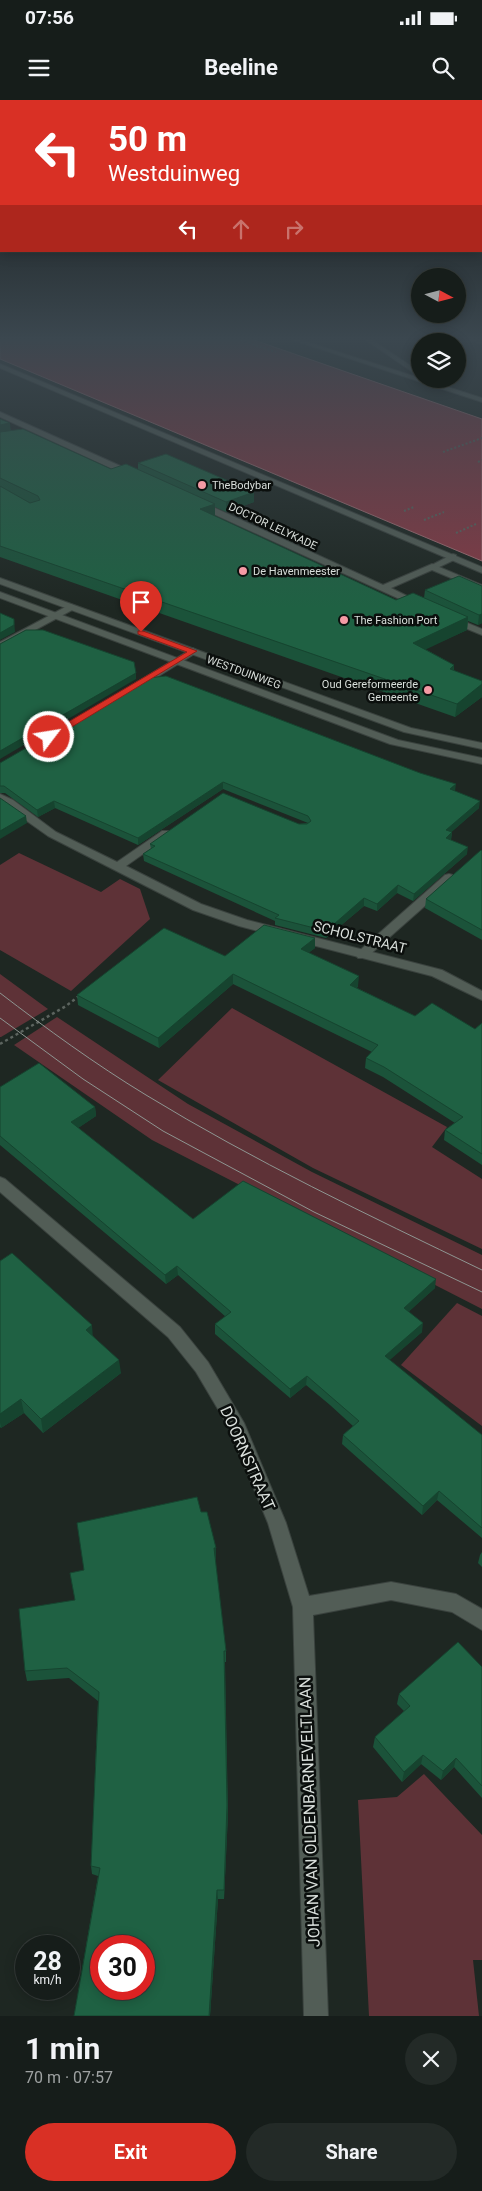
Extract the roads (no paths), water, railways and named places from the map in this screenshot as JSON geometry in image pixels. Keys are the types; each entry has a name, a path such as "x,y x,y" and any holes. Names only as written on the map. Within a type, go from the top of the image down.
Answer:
{"street":[{"path":"32,429 145,480"},
{"path":"150,429 482,570"},
{"path":"24,436 40,433"},
{"name":"DOCTOR LELYKADE","path":"189,500 427,608"},
{"path":"384,588 452,557"},
{"path":"432,567 482,588"},
{"name":"WESTDUINWEG","path":"0,581 408,730 482,746"},
{"name":"WESTDUINWEG","path":"0,595 394,742 482,761"},
{"path":"0,646 71,607"},
{"path":"444,615 482,632"},
{"path":"128,690 193,651"},
{"name":"SCHOLSTRAAT","path":"0,797 52,834 206,910 244,923 437,973 482,996"},
{"path":"117,867 174,828"},
{"path":"362,955 460,869"},
{"name":"DOORNSTRAAT","path":"0,1183 174,1332 202,1367 235,1423 277,1523 303,1607"},
{"path":"303,1607 391,1591 456,1603 482,1620"},
{"name":"JOHAN VAN OLDENBARNEVELTLAAN","path":"303,1607 316,2016"}],"tram line":[{"path":"0,993 90,1059 187,1119 312,1187 482,1270"},
{"path":"0,1018 83,1079 163,1131 314,1212 482,1292"}],"place":[{"name":"TheBodybar","path":"202,485"},
{"name":"De Havenmeester","path":"243,571"},
{"name":"The Fashion Port","path":"344,620"},
{"name":"Oud Gereformeerde Gemeente","path":"428,690"}]}
